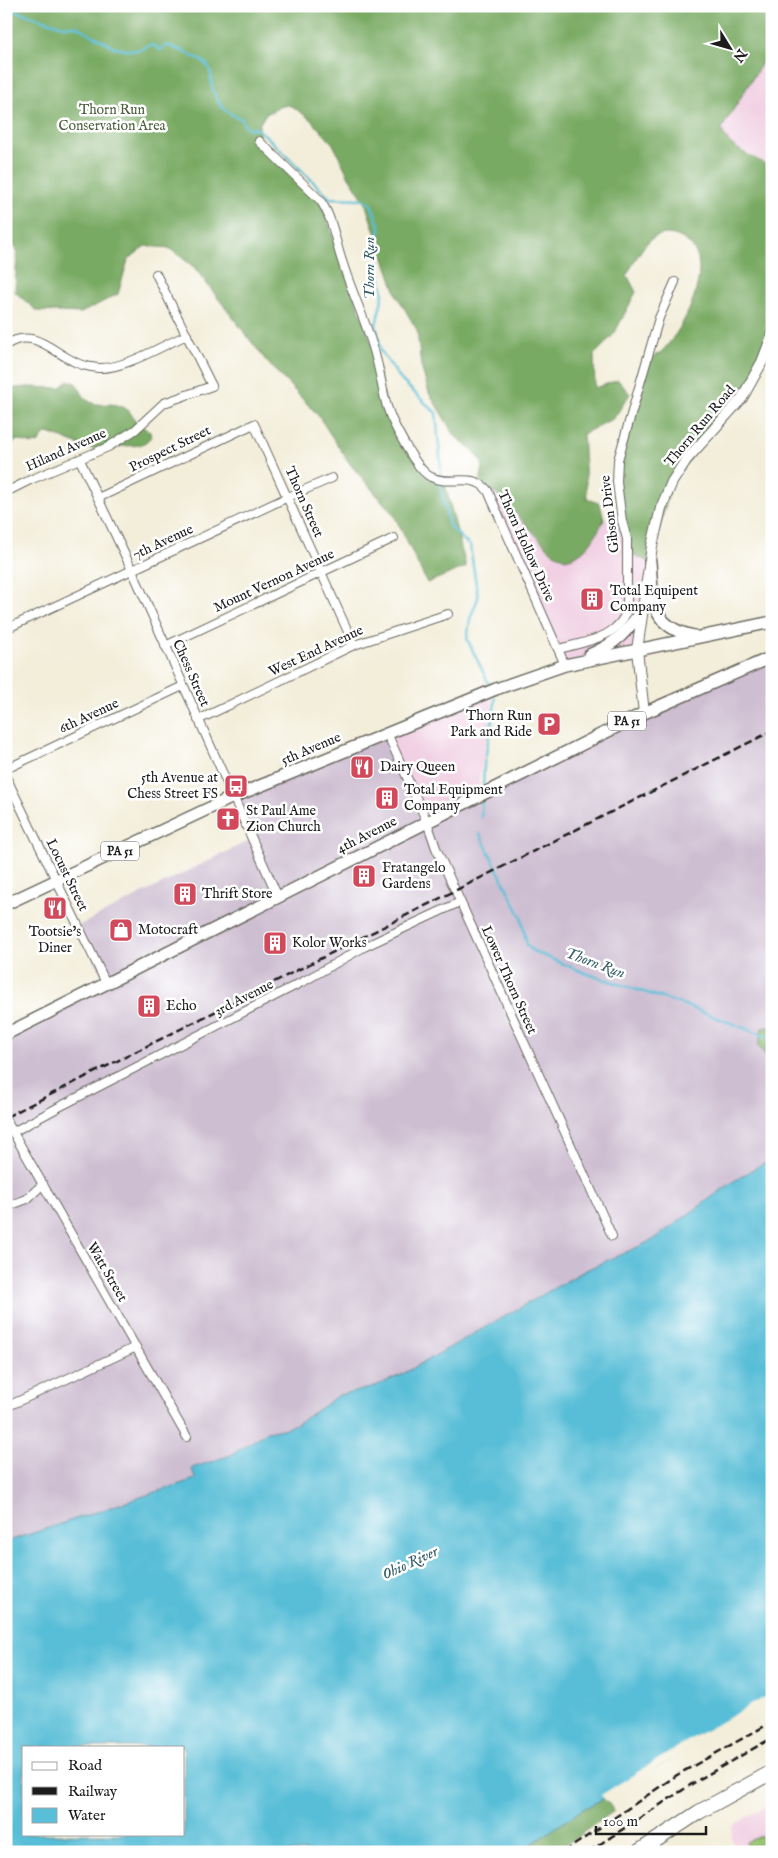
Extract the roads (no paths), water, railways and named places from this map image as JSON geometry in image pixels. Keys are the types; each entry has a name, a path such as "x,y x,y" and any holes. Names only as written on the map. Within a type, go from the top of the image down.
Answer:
{"highway":[{"path":"638,1852 699,1812 772,1772"}],"main road":[{"path":"650,562 653,604 659,618 674,630 698,637"},
{"path":"565,665 610,645 626,632 643,608"},
{"name":"PA 51","path":"637,650 772,622"},
{"name":"5th Avenue","path":"6,904 233,798 496,689 565,665 637,650"},
{"name":"4th Avenue","path":"6,1034 644,713 772,657"}],"street":[{"name":"Thorn Hollow Drive","path":"259,141 326,208 342,261 373,347 381,389 390,416 422,469 427,474 440,480 474,480 488,491 565,665"},
{"path":"6,346 16,340 32,338 80,365 105,368 122,364 187,335 156,274"},
{"name":"Gibson Drive","path":"559,649 601,637 615,629 625,616 628,546 617,482 618,460 659,318 675,282"},
{"name":"Hiland Avenue","path":"6,492 108,447 135,430 164,403 212,386 187,335"},
{"name":"Thorn Run Road","path":"644,713 637,650 658,520 672,482 695,448 742,398 759,369 772,336"},
{"name":"Thorn Street","path":"254,424 354,645"},
{"name":"Prospect Street","path":"98,498 254,424"},
{"name":"Chess Street","path":"80,460 132,570 278,897"},
{"name":"7th Avenue","path":"6,629 332,478"},
{"name":"Mount Vernon Avenue","path":"165,646 394,538"},
{"name":"West End Avenue","path":"198,720 354,645 448,614"},
{"name":"6th Avenue","path":"6,769 183,686"},
{"name":"Lower Thorn Street","path":"387,733 428,822 436,848 460,902 612,1236"},
{"name":"Locust Street","path":"6,777 106,983"},
{"name":"3rd Avenue","path":"13,1132 306,980 372,943 460,902"},
{"name":"Watt Street","path":"6,1120 187,1437"},
{"path":"6,1207 27,1199 43,1184"},
{"path":"6,1407 136,1347"}],"water":[{"name":"Ohio River","path":"772,1158 772,1700 583,1809 520,1852 6,1852 6,1542 195,1479 192,1468 231,1455 267,1432 287,1428 301,1421 339,1395 371,1388 401,1375 586,1270 653,1240 734,1181"}],"waterway":[{"name":"Thorn Run","path":"9,6 13,10 63,26 76,26 114,47 125,50 138,50 151,45 160,50 167,45 199,59 209,69 216,98 226,111 242,119 244,125 250,129 256,128 265,135 330,198 362,199 371,204 380,228 377,251 383,295 376,325 381,351 401,380 436,413 441,467 440,485 449,526 470,546 478,598 470,619 467,639 489,684"},
{"name":"Thorn Run","path":"483,790 484,764 495,698"},
{"name":"Thorn Run","path":"481,817 482,798"},
{"name":"Thorn Run","path":"480,834 521,917 527,945 533,951 585,973 684,1005 772,1039"}],"railway":[{"path":"6,1117 772,731"},
{"path":"564,1852 677,1775 772,1722"},
{"path":"588,1852 698,1780 772,1738"}],"place":[{"name":"Total Equipent Company","path":"592,599"},
{"name":"Thorn Run Park and Ride","path":"549,724"},
{"name":"Dairy Queen","path":"362,767"},
{"name":"5th Avenue at Chess Street FS","path":"236,786"},
{"name":"Total Equipment Company","path":"387,798"},
{"name":"St Paul Ame Zion Church","path":"228,819"},
{"name":"Fratangelo Gardens","path":"364,876"},
{"name":"Thrift Store","path":"185,894"},
{"name":"Tootsie's Diner","path":"55,908"},
{"name":"Motocraft","path":"121,930"},
{"name":"Kolor Works","path":"275,943"},
{"name":"Echo","path":"149,1006"}],"park label":[{"name":"Thorn Run Conservation Area","path":"112,118"}]}
